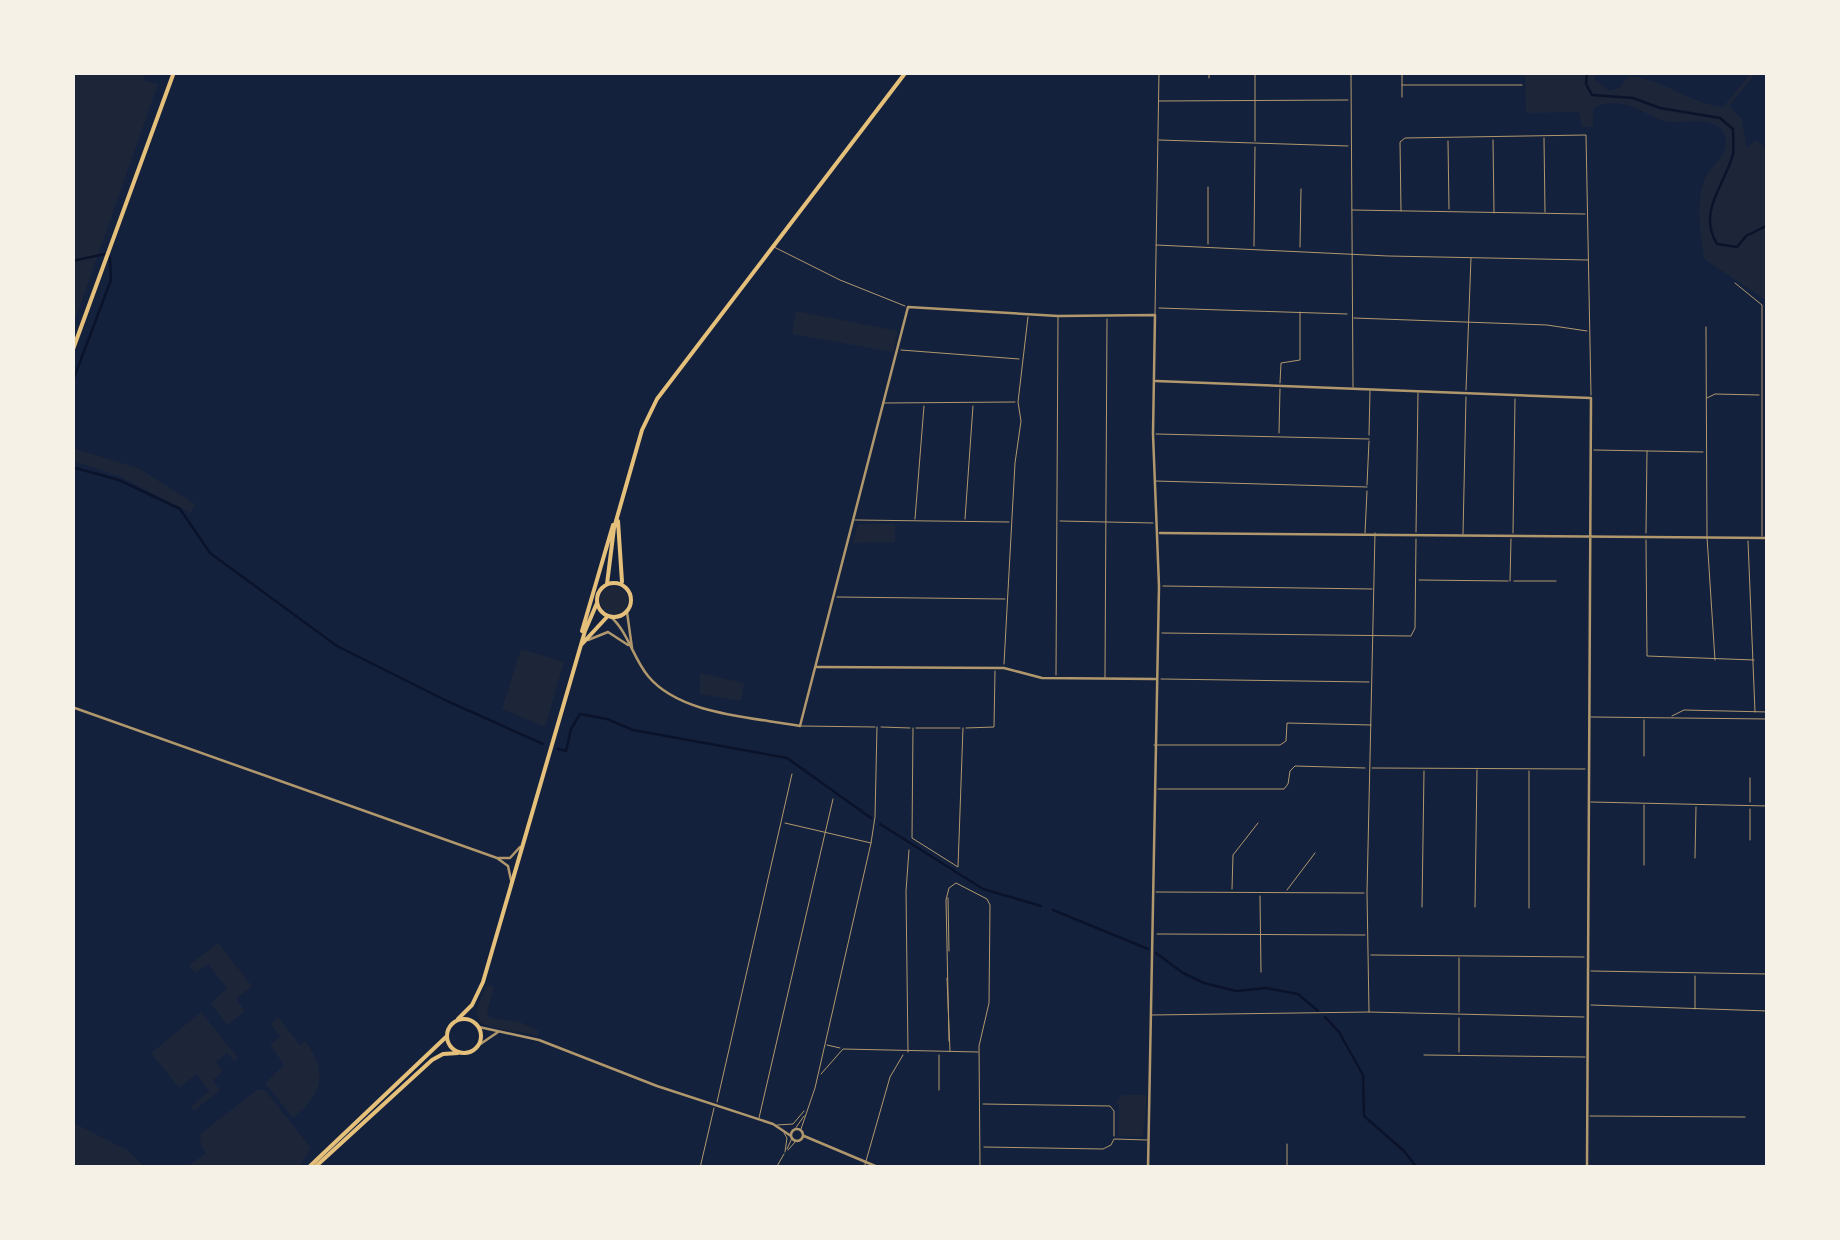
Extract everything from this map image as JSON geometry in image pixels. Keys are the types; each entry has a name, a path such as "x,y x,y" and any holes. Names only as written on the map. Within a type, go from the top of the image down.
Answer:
{"main road":[{"path":"72,352 174,72"},
{"path":"311,1168 446,1037 449,1026 472,1005 512,886 582,644 600,590 606,584 618,517 642,430 657,399 906,72"},
{"path":"582,644 609,616 627,612 632,599 622,584 618,517"},
{"path":"582,644 591,598 618,517"},
{"path":"606,584 622,584"},
{"path":"597,602 609,616"},
{"path":"311,1168 432,1060 443,1054 472,1052 479,1045 472,1005"},
{"path":"458,1020 477,1025"},
{"path":"446,1037 458,1053"}],"street":[{"path":"1148,1168 1159,586 1153,434 1159,72"},
{"path":"1208,72 1209,78"},
{"path":"1254,249 1255,72"},
{"path":"1351,72 1353,387"},
{"path":"1402,72 1402,97"},
{"path":"1402,85 1522,85"},
{"path":"1159,102 1351,100"},
{"path":"1544,135 1545,213"},
{"path":"1401,211 1401,140 1586,135 1591,398 1587,1168"},
{"path":"1448,137 1449,212"},
{"path":"1493,137 1494,212"},
{"path":"1158,140 1351,146"},
{"path":"1208,187 1208,247"},
{"path":"1300,189 1300,250"},
{"path":"1351,210 1588,214"},
{"path":"1156,245 1589,260"},
{"path":"772,246 908,308 1058,316 1154,315"},
{"path":"1464,534 1471,258"},
{"path":"1159,533 1765,538 1762,304 1735,283"},
{"path":"800,726 908,308"},
{"path":"1155,308 1547,325 1589,331"},
{"path":"1279,436 1281,362 1300,360 1300,312"},
{"path":"1004,668 1018,402 1028,314"},
{"path":"1056,678 1058,316"},
{"path":"1105,679 1107,316"},
{"path":"1706,328 1707,537 1715,660"},
{"path":"898,350 1022,359"},
{"path":"1154,381 1591,398"},
{"path":"1365,532 1370,388"},
{"path":"1158,632 1413,634 1418,394"},
{"path":"1705,400 1715,394 1768,396"},
{"path":"1510,581 1516,396"},
{"path":"965,522 973,402"},
{"path":"884,404 1018,402"},
{"path":"914,521 924,403"},
{"path":"1153,434 1369,438"},
{"path":"1591,450 1706,452"},
{"path":"1647,452 1647,656 1754,660"},
{"path":"1154,481 1367,487"},
{"path":"854,520 1012,522"},
{"path":"1056,521 1156,523"},
{"path":"1369,1012 1367,893 1375,533"},
{"path":"1748,538 1754,660 1750,718"},
{"path":"1416,580 1556,581"},
{"path":"1159,586 1375,590"},
{"path":"832,597 1008,599"},
{"path":"627,612 632,650"},
{"path":"609,616 652,681 676,700 800,726 994,727 996,668"},
{"path":"582,644 600,633 612,632 632,650"},
{"path":"815,667 1004,668 1027,676 1056,678 1372,682"},
{"path":"72,708 497,858 508,866 512,886"},
{"path":"1668,718 1684,710 1768,712"},
{"path":"1589,716 1768,719"},
{"path":"1644,718 1644,756"},
{"path":"1154,745 1280,745 1286,741 1286,723 1371,725"},
{"path":"776,1168 809,1107 818,1075 871,842 877,728"},
{"path":"914,728 914,840 958,867 963,728"},
{"path":"1154,789 1284,788 1295,766 1589,769"},
{"path":"1422,907 1424,768"},
{"path":"1475,907 1476,768"},
{"path":"1528,768 1529,908"},
{"path":"700,1168 792,774"},
{"path":"1750,778 1750,840"},
{"path":"758,1119 833,799"},
{"path":"1588,802 1768,806"},
{"path":"1644,802 1644,866"},
{"path":"1696,804 1696,858"},
{"path":"782,822 871,842"},
{"path":"1232,892 1232,855 1258,823"},
{"path":"497,858 513,856 524,842"},
{"path":"908,1052 909,850"},
{"path":"1286,892 1315,854"},
{"path":"950,1052 948,898 954,883 990,902 989,1004 979,1052 980,1168"},
{"path":"1154,892 1367,893"},
{"path":"1260,892 1261,972"},
{"path":"1153,934 1368,936"},
{"path":"1368,955 1588,957"},
{"path":"1459,955 1459,1055"},
{"path":"1588,971 1768,974"},
{"path":"1695,973 1695,1010"},
{"path":"1588,1004 1768,1011"},
{"path":"1152,1015 1369,1012 1588,1017"},
{"path":"477,1025 540,1040 773,1124 793,1138 810,1139 880,1168"},
{"path":"479,1045 500,1032"},
{"path":"824,1044 843,1049 979,1052"},
{"path":"818,1075 843,1049"},
{"path":"864,1168 890,1077 903,1052"},
{"path":"938,1052 939,1090"},
{"path":"1424,1055 1588,1057"},
{"path":"980,1104 1110,1106 1114,1111 1114,1139 1103,1149 980,1146"},
{"path":"773,1124 793,1124 809,1107"},
{"path":"1587,1116 1745,1117"},
{"path":"773,1124 786,1135 785,1152"},
{"path":"779,1127 796,1130 803,1138"},
{"path":"1114,1139 1148,1140"},
{"path":"1287,1144 1287,1168"}],"shaded area":[{"path":"73,72 145,73 143,80 158,84 73,326"},
{"path":"1525,73 1593,73 1595,80 1610,91 1620,87 1629,76 1641,78 1723,107 1751,73 1756,73 1729,106 1741,118 1747,148 1756,140 1767,150 1767,301 1704,259 1701,190 1726,147 1720,128 1706,122 1665,121 1618,103 1593,109 1593,127 1582,127 1579,112 1526,113"},
{"path":"796,311 898,331 893,352 792,334"},
{"path":"73,448 138,468 195,504 191,513 121,477 73,461"},
{"path":"858,524 895,524 895,542 853,543"},
{"path":"614,586 624,590 628,600 624,610 614,614 604,610 600,600 604,590"},
{"path":"521,649 564,662 545,727 502,709"},
{"path":"700,673 744,683 741,701 700,694"},
{"path":"218,943 252,986 236,999 245,1011 227,1025 211,1003 227,988 208,964 195,973 189,965"},
{"path":"487,985 494,987 487,1012 490,1018 520,1022 539,1031 537,1036 480,1022 476,1010"},
{"path":"201,1012 238,1058 234,1061 227,1053 216,1062 223,1071 213,1080 220,1090 194,1111 191,1107 209,1091 196,1074 179,1088 151,1053"},
{"path":"278,1017 300,1045 305,1041 319,1073 316,1092 293,1118 265,1083 284,1065 270,1045 280,1036 271,1024"},
{"path":"257,1090 265,1090 311,1148 299,1167 187,1167 206,1153 199,1135"},
{"path":"1123,1095 1147,1095 1143,1137 1118,1136 1116,1102"},
{"path":"72,1122 129,1151 144,1167 73,1167"}],"waterway":[{"path":"1587,72 1586,84 1592,95 1633,98 1660,108 1720,118 1733,129 1733,154 1711,209 1717,244 1737,247 1746,236 1768,225"},
{"path":"72,261 105,254 110,258 111,280 72,383"},
{"path":"72,467 119,480 180,509 210,553 337,646 543,744"},
{"path":"558,749 566,751 571,729 580,714 607,719 633,730 787,758 871,818"},
{"path":"880,824 983,889 1041,906"},
{"path":"1053,910 1148,949"},
{"path":"1156,953 1204,983 1236,991 1266,988 1298,994 1318,1011"},
{"path":"1325,1017 1339,1032 1363,1075 1364,1116 1404,1151 1417,1168"}]}
